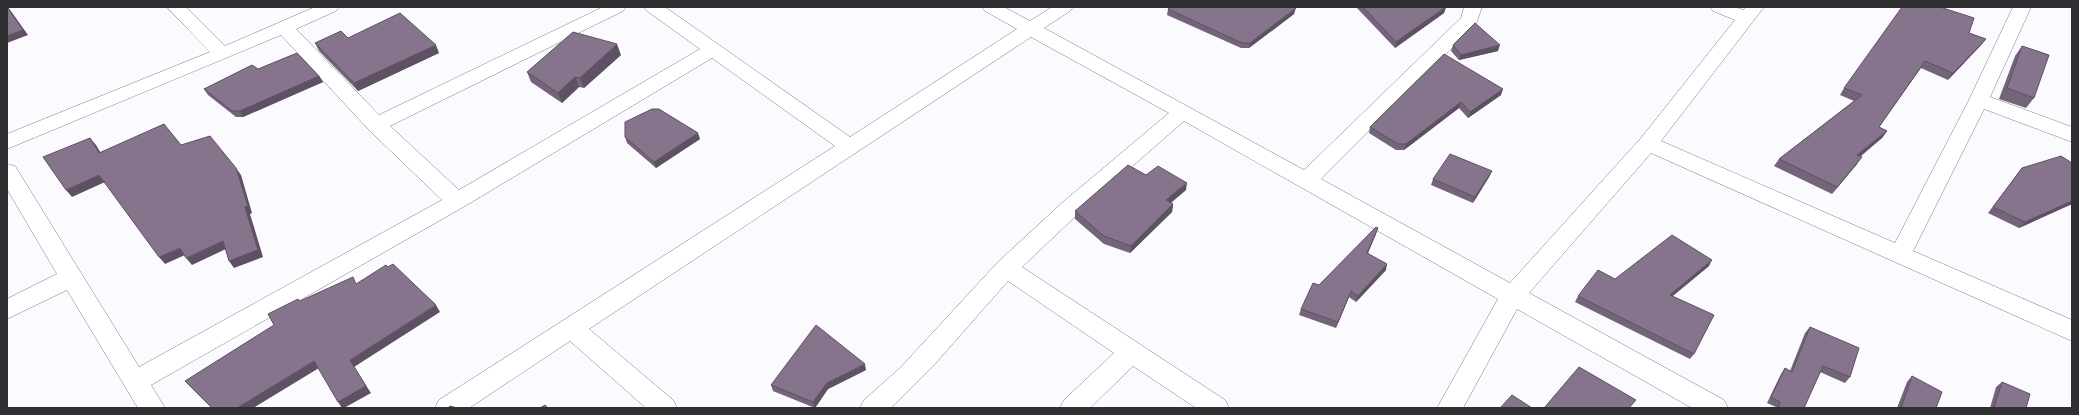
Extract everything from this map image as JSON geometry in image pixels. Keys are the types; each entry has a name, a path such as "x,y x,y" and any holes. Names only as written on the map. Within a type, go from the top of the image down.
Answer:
{"street":[{"path":"176,7 222,54"},
{"path":"7,142 222,54 330,7"},
{"path":"376,125 617,7"},
{"path":"653,7 849,146"},
{"path":"991,7 1715,408"},
{"path":"448,408 849,146 1031,30 1064,7"},
{"path":"1306,181 1470,20 1473,7"},
{"path":"1450,408 1512,296 1648,143 1751,12 1719,7"},
{"path":"1900,253 1979,100 2022,7"},
{"path":"284,27 376,125 457,201"},
{"path":"134,382 457,201 712,50"},
{"path":"1979,100 2072,135"},
{"path":"873,408 930,355 1006,268 1099,183 1183,112"},
{"path":"1648,143 1900,253 2072,331"},
{"path":"7,170 134,382 152,408"},
{"path":"1006,268 1216,408"},
{"path":"7,310 71,277"},
{"path":"571,328 664,408"},
{"path":"1072,408 1131,352"}],"building":[{"path":"7,7 23,30 7,36"},
{"path":"1171,7 1296,8 1250,43 1242,43 1168,9"},
{"path":"1363,7 1446,7 1396,42"},
{"path":"1902,7 1940,7 1974,18 1969,33 1986,39 1953,73 1925,61 1879,127 1887,131 1857,155 1862,157 1837,187 1779,159 1862,95 1844,88"},
{"path":"400,13 436,45 354,83 315,43 341,31 348,38"},
{"path":"1475,23 1500,45 1461,55 1453,45"},
{"path":"573,32 617,44 580,78 575,77 558,93 527,72"},
{"path":"2022,46 2049,55 2034,98 2007,88"},
{"path":"297,53 319,76 240,111 232,111 204,89 252,65 258,69"},
{"path":"1444,54 1503,89 1470,112 1461,102 1406,144 1398,144 1370,127"},
{"path":"652,109 659,109 698,133 654,162 625,137 625,122"},
{"path":"164,124 181,145 210,136 236,168 248,206 245,207 258,250 229,261 223,241 186,258 180,248 159,257 99,175 66,190 43,157 90,138 99,153"},
{"path":"1450,154 1492,171 1475,197 1433,179"},
{"path":"2061,156 2072,163 2072,201 2025,222 1993,207 2022,168"},
{"path":"1128,165 1146,175 1158,166 1187,183 1166,200 1173,204 1131,246 1104,236 1075,211"},
{"path":"1376,227 1378,228 1367,253 1387,264 1358,296 1351,291 1338,322 1301,309 1313,283 1319,285"},
{"path":"1672,235 1712,260 1670,295 1714,315 1694,354 1578,296 1598,270 1615,279"},
{"path":"393,264 436,305 350,360 366,386 338,402 314,361 237,408 212,408 185,381 274,325 268,314 298,299 300,301 353,277 356,284 386,265 388,267"},
{"path":"816,325 865,364 827,383 813,402 771,385"},
{"path":"1810,327 1859,348 1850,377 1823,366 1804,408 1778,408 1780,402 1771,397 1785,368 1792,372"},
{"path":"1579,367 1636,400 1629,408 1544,408"},
{"path":"1912,376 1942,392 1936,408 1901,408"},
{"path":"2002,382 2030,394 2026,408 1994,408"},
{"path":"1512,395 1532,408 1500,408"},
{"path":"545,405 548,408 540,408"}]}
